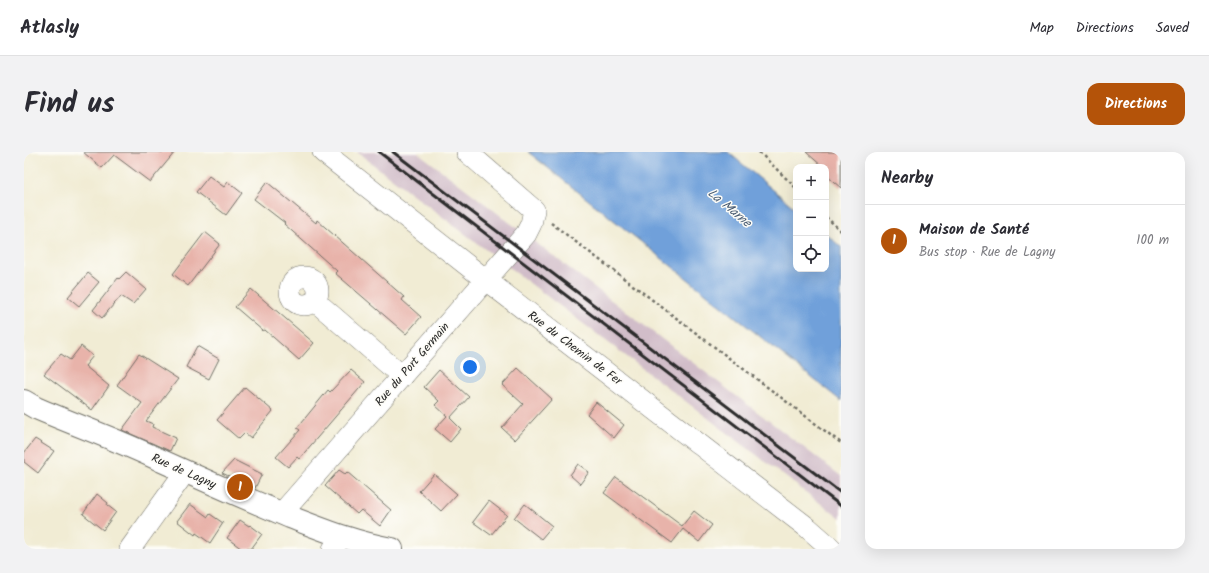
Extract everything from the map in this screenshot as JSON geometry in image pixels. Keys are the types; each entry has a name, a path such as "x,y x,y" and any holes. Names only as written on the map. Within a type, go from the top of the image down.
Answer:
{"street":[{"name":"Rue du Chemin de Fer","path":"323,152 486,280 802,523 828,547"},
{"path":"467,152 534,210"},
{"name":"Rue du Port Germain","path":"282,513 526,234 531,224 534,210"},
{"path":"315,301 402,376"},
{"name":"Rue de Lagny","path":"24,401 36,408 282,513 337,543 392,549"},
{"path":"130,549 180,479 184,471"}],"path":[{"path":"759,152 793,185"},
{"path":"534,210 841,443"},
{"path":"829,220 841,231"}],"shaded area":[{"path":"357,152 417,152 458,183 841,476 841,519"}],"water":[{"name":"La Marne","path":"528,152 728,152 793,206 793,272 829,272 829,237 841,247 841,401"}],"building":[{"path":"83,152 175,152 150,182 114,155 102,168"},
{"path":"806,152 841,152 841,188 829,178 829,164 820,164"},
{"path":"209,176 224,187 228,182 242,193 226,215 196,192"},
{"path":"267,182 316,223 317,220 404,297 402,300 421,317 406,334 335,273 337,271 284,224 285,223 254,199"},
{"path":"205,232 220,244 188,286 173,274"},
{"path":"126,272 146,289 133,304 121,296 102,318 93,310 118,278 119,279"},
{"path":"88,273 99,282 79,306 68,297"},
{"path":"251,289 314,343 299,360 265,330 263,331 235,307"},
{"path":"81,346 93,356 85,366 109,386 92,410 44,374 61,354 70,360"},
{"path":"197,346 219,359 209,379 186,367"},
{"path":"139,354 178,379 146,421 153,424 152,427 176,438 170,451 122,430 142,403 117,385"},
{"path":"518,368 552,399 515,440 502,428 523,404 502,385"},
{"path":"351,370 365,382 299,459 297,457 288,467 276,457 300,430 297,428 328,390 330,392"},
{"path":"439,370 469,397 450,418 461,429 450,442 435,429 447,416 435,405 439,401 424,387"},
{"path":"245,387 273,411 251,438 245,433 239,439 217,420"},
{"path":"596,402 624,425 614,438 587,414"},
{"path":"35,439 54,451 38,473 24,462 24,453"},
{"path":"234,460 262,474 255,488 222,473"},
{"path":"578,464 589,472 580,484 570,475"},
{"path":"339,470 345,474 347,472 391,510 380,526 361,510 357,514 325,486"},
{"path":"434,474 457,494 441,511 419,491"},
{"path":"616,477 682,526 694,511 712,525 699,542 683,529 672,543 604,493"},
{"path":"97,494 116,512 103,530 83,514"},
{"path":"489,501 507,515 491,535 473,522"},
{"path":"190,504 208,517 210,514 223,523 210,543 196,533 195,535 177,521"},
{"path":"525,504 552,526 541,539 514,518"},
{"path":"240,520 262,534 251,549 242,549 227,538"}],"railway":[{"path":"379,152 841,506"},
{"path":"393,152 841,493"}],"place":[{"name":"Maison de Santé","path":"240,487"}]}
